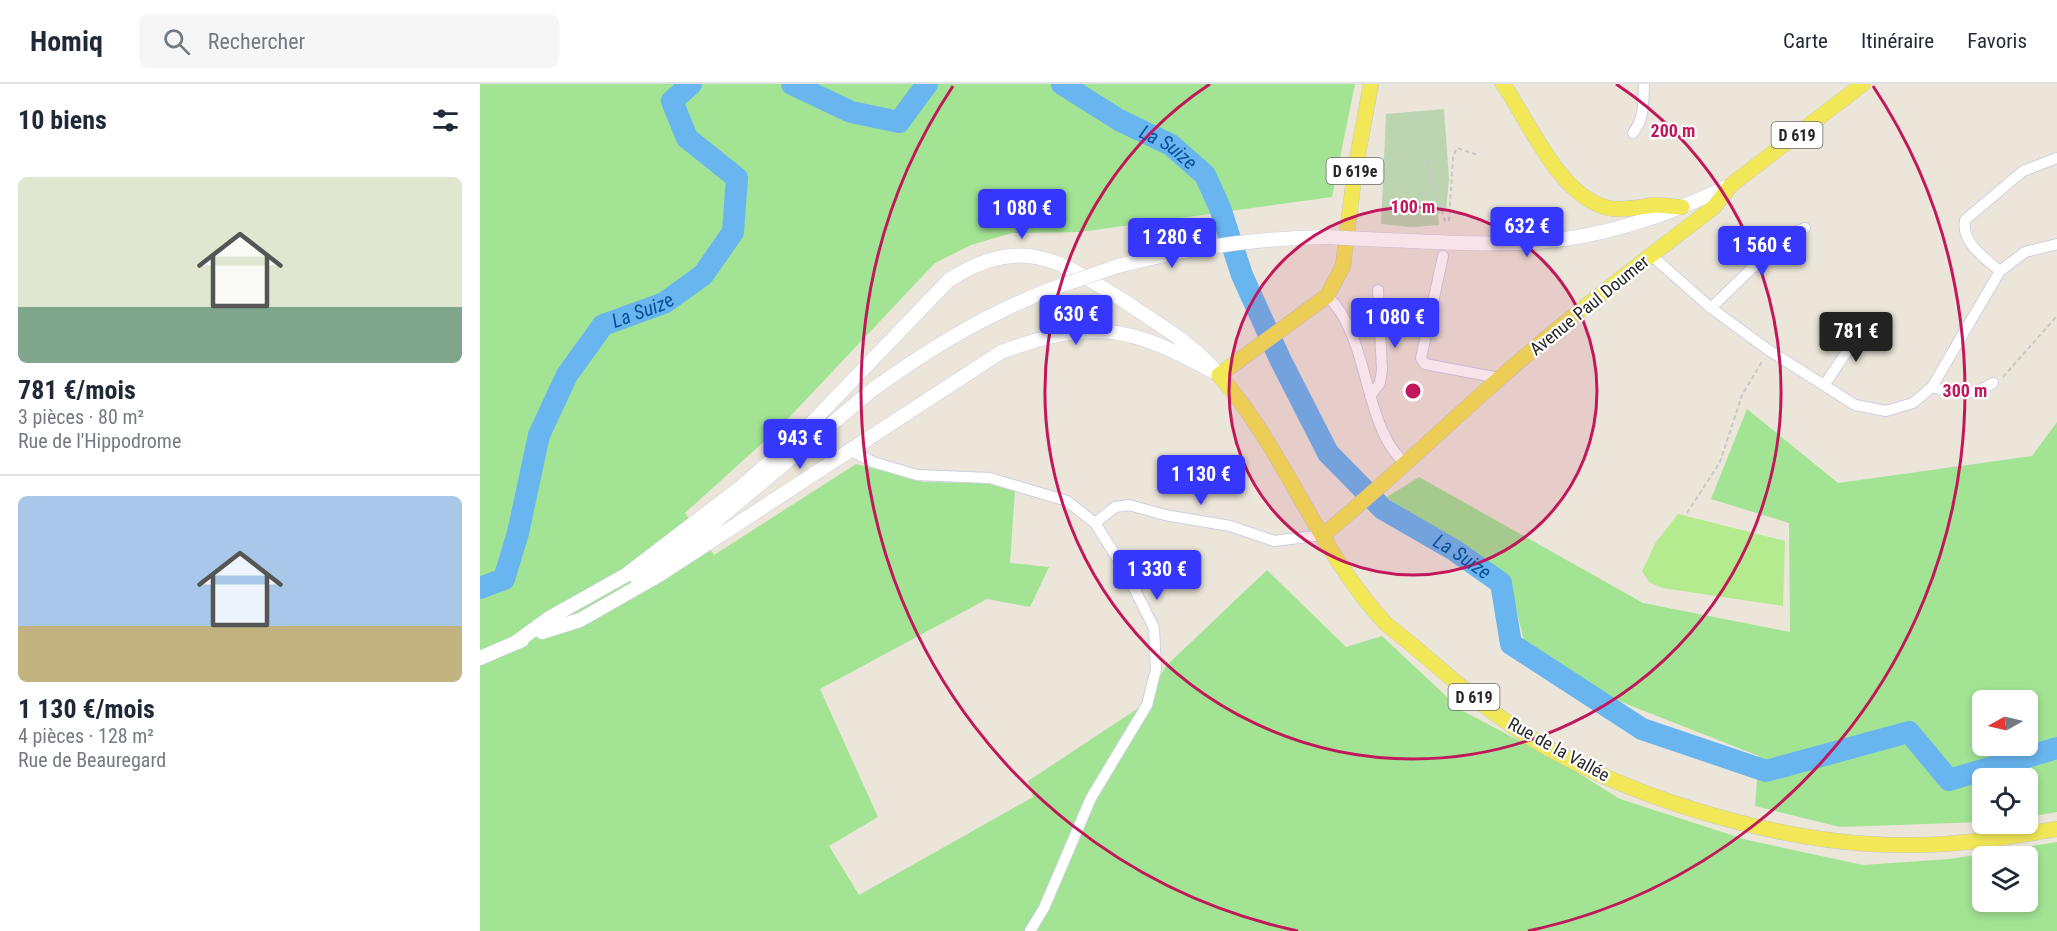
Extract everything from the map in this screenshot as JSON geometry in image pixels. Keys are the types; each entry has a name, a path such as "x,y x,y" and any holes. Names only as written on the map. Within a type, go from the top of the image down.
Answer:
{"main road":[{"name":"D 619e","path":"1219,375 1327,296 1343,266 1355,170 1371,84"},
{"path":"1503,84 1557,171 1583,196 1608,208 1624,210 1657,205 1682,207"},
{"name":"Avenue Paul Doumer","path":"1323,535 1387,482 1499,378 1577,312 1714,207 1731,185 1863,84"},
{"path":"542,632 616,591 698,536 872,390 928,350 965,328 1052,289 1118,266 1194,248 1238,242 1327,237 1486,243 1568,239 1649,219 1731,185"},
{"path":"515,643 551,617 626,575 741,487 798,437 949,280 971,266 990,258 1029,256 1059,262 1102,285 1179,336 1203,356 1219,375"},
{"path":"480,658 542,632 580,620 659,575 848,449 1001,352 1034,340 1077,330 1124,332 1176,351 1219,375"},
{"name":"Rue de la Vallée","path":"1219,375 1239,399 1353,586 1386,624 1517,729 1562,755 1622,783 1726,817 1830,840 1870,844 1943,844 2057,829"}],"street":[{"path":"1633,133 1640,123 1643,112 1644,84"},
{"path":"2000,271 1968,239 1964,231 1965,220 2023,171 2057,158"},
{"path":"1711,308 1785,236 1806,228"},
{"path":"1650,255 1711,308 1767,349 1855,405 1876,411 1904,407 1920,399 1932,387 2000,271 2025,252 2057,244"},
{"path":"1443,256 1421,358 1425,364 1499,378"},
{"path":"1370,396 1380,383 1382,370 1378,290"},
{"path":"1327,296 1350,326 1370,396 1388,443 1405,465"},
{"path":"1825,384 1858,335 1875,326"},
{"path":"1932,387 1950,393 1968,394 1993,383"},
{"path":"848,449 873,462 917,475 990,478 1067,501 1095,523 1126,572 1154,628 1156,669 1147,705 1090,798 1044,908 1030,931"},
{"path":"1095,523 1115,507 1129,505 1166,515 1230,526 1274,541 1323,535"}],"path":[{"path":"1427,160 1445,221 1449,221 1456,148 1478,155"},
{"path":"1993,383 2013,368 2057,317"},
{"path":"1687,513 1720,462 1742,395 1767,349"}],"green space":[{"path":"480,84 1355,84 1332,197 1080,232 1012,233 971,245 935,263 781,426 685,513 714,555 856,464 924,482 986,483 1015,490 1010,563 1049,567 1030,607 987,599 820,689 878,817 829,846 859,895 1033,797 1028,781 1143,705 1166,666 1267,570 1346,647 1382,636 1461,710 1567,766 1620,799 1747,840 1863,865 1972,856 1972,912 2038,912 2038,846 2032,846 2057,842 2057,931 480,931"},
{"path":"1444,109 1449,179 1446,211 1438,213 1439,225 1411,227 1381,224 1386,114"},
{"path":"1747,409 1838,483 2032,456 2057,422 2057,812 2038,815 2038,768 1972,768 1972,822 1840,827 1755,806 1759,756 1611,698 1525,645 1513,596 1387,497 1419,477 1643,603 1790,632 1789,523 1711,499"},
{"path":"1678,514 1785,541 1783,606 1662,588 1649,582 1642,571 1656,542"}],"waterway":[{"name":"La Suize","path":"480,588 504,579 518,533 539,435 567,375 603,325 664,303 703,275 733,232 737,178 687,138 672,101 691,84"},
{"name":"La Suize","path":"792,84 851,112 899,122 927,84"},
{"name":"La Suize","path":"1062,84 1119,120 1171,145 1205,175 1220,208 1242,275 1280,359 1328,453 1383,509 1454,550 1501,583 1511,644 1642,729 1766,771 1909,732 1949,780 2057,748"}]}
